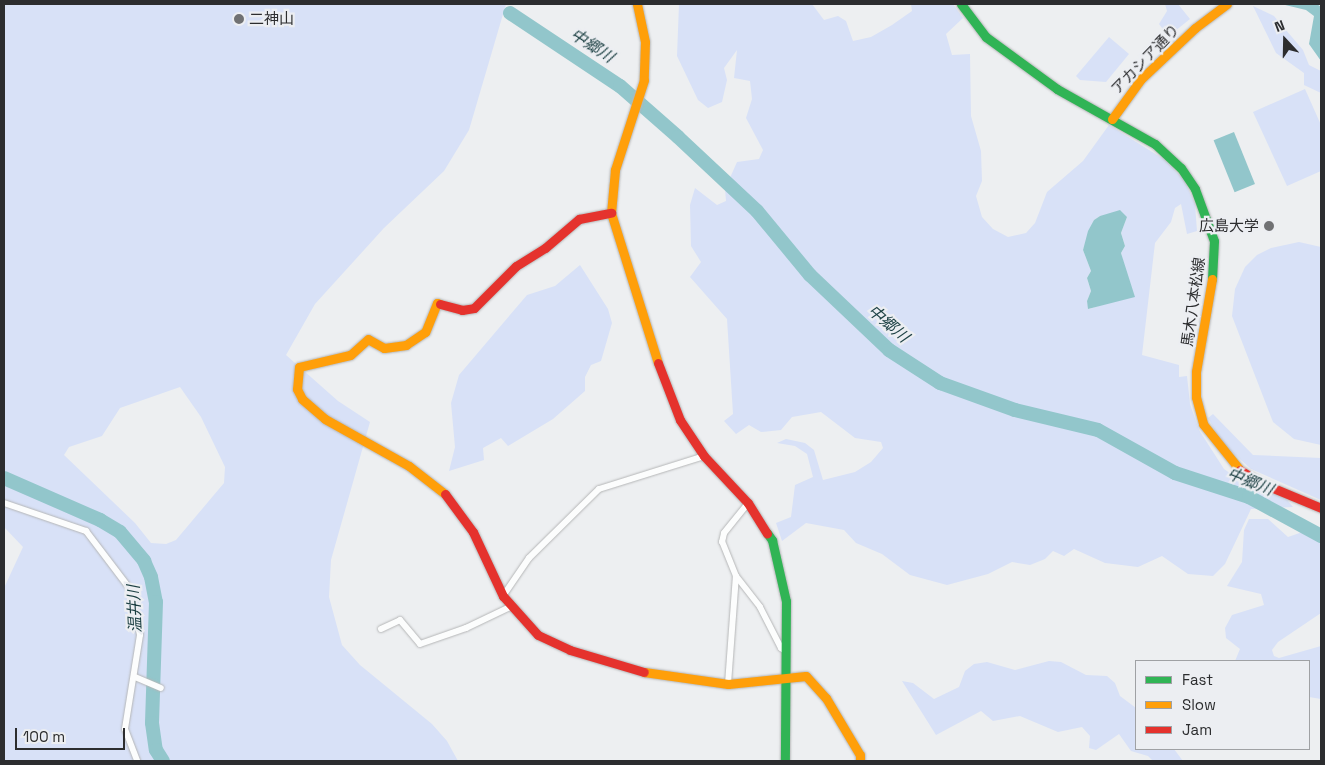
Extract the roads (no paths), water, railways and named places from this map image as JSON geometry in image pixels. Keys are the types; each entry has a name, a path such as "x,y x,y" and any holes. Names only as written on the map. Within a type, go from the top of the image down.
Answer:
{"street":[{"path":"636,4 645,42 644,80 615,170 611,212 667,391 680,420 704,456 748,503 772,540 782,571 786,601 787,652 785,761"},
{"name":"馬木八本松線","path":"961,4 986,37 1057,89 1155,144 1181,168 1196,189 1214,241 1214,272 1196,372 1196,397 1203,424 1234,466 1261,483 1321,508"},
{"name":"アカシア通り","path":"1112,119 1130,92 1195,28 1227,4"},
{"path":"611,212 579,219 545,248 516,266 474,308 462,310 437,303 426,332 406,345 384,348 368,340 350,355 299,368 297,389 312,408 350,435 409,466 445,494 473,532 503,596 538,635 570,650 630,670 728,684 787,680 806,676 826,698 860,755 860,761"},
{"path":"503,596 529,558 599,489 704,456"},
{"path":"4,503 86,531 120,573 130,590 139,619 140,635 136,678 125,729 137,761"},
{"path":"748,503 724,533 722,542 736,576 760,607 781,648 787,652"},
{"path":"728,684 736,576"},
{"path":"381,629 396,619 400,620 420,644 466,628 512,606"},
{"path":"136,678 161,688"}],"waterway":[{"name":"中郷川","path":"510,13 620,86 757,211 810,275 889,350 940,383 1015,410 1098,430 1175,473 1249,497 1321,536"},
{"name":"温井川","path":"4,478 100,520 120,532 144,561 151,577 156,602 152,723 156,750 163,761"}],"place":[{"name":"二神山","path":"239,19"},
{"name":"広島大学","path":"1269,226"}]}
